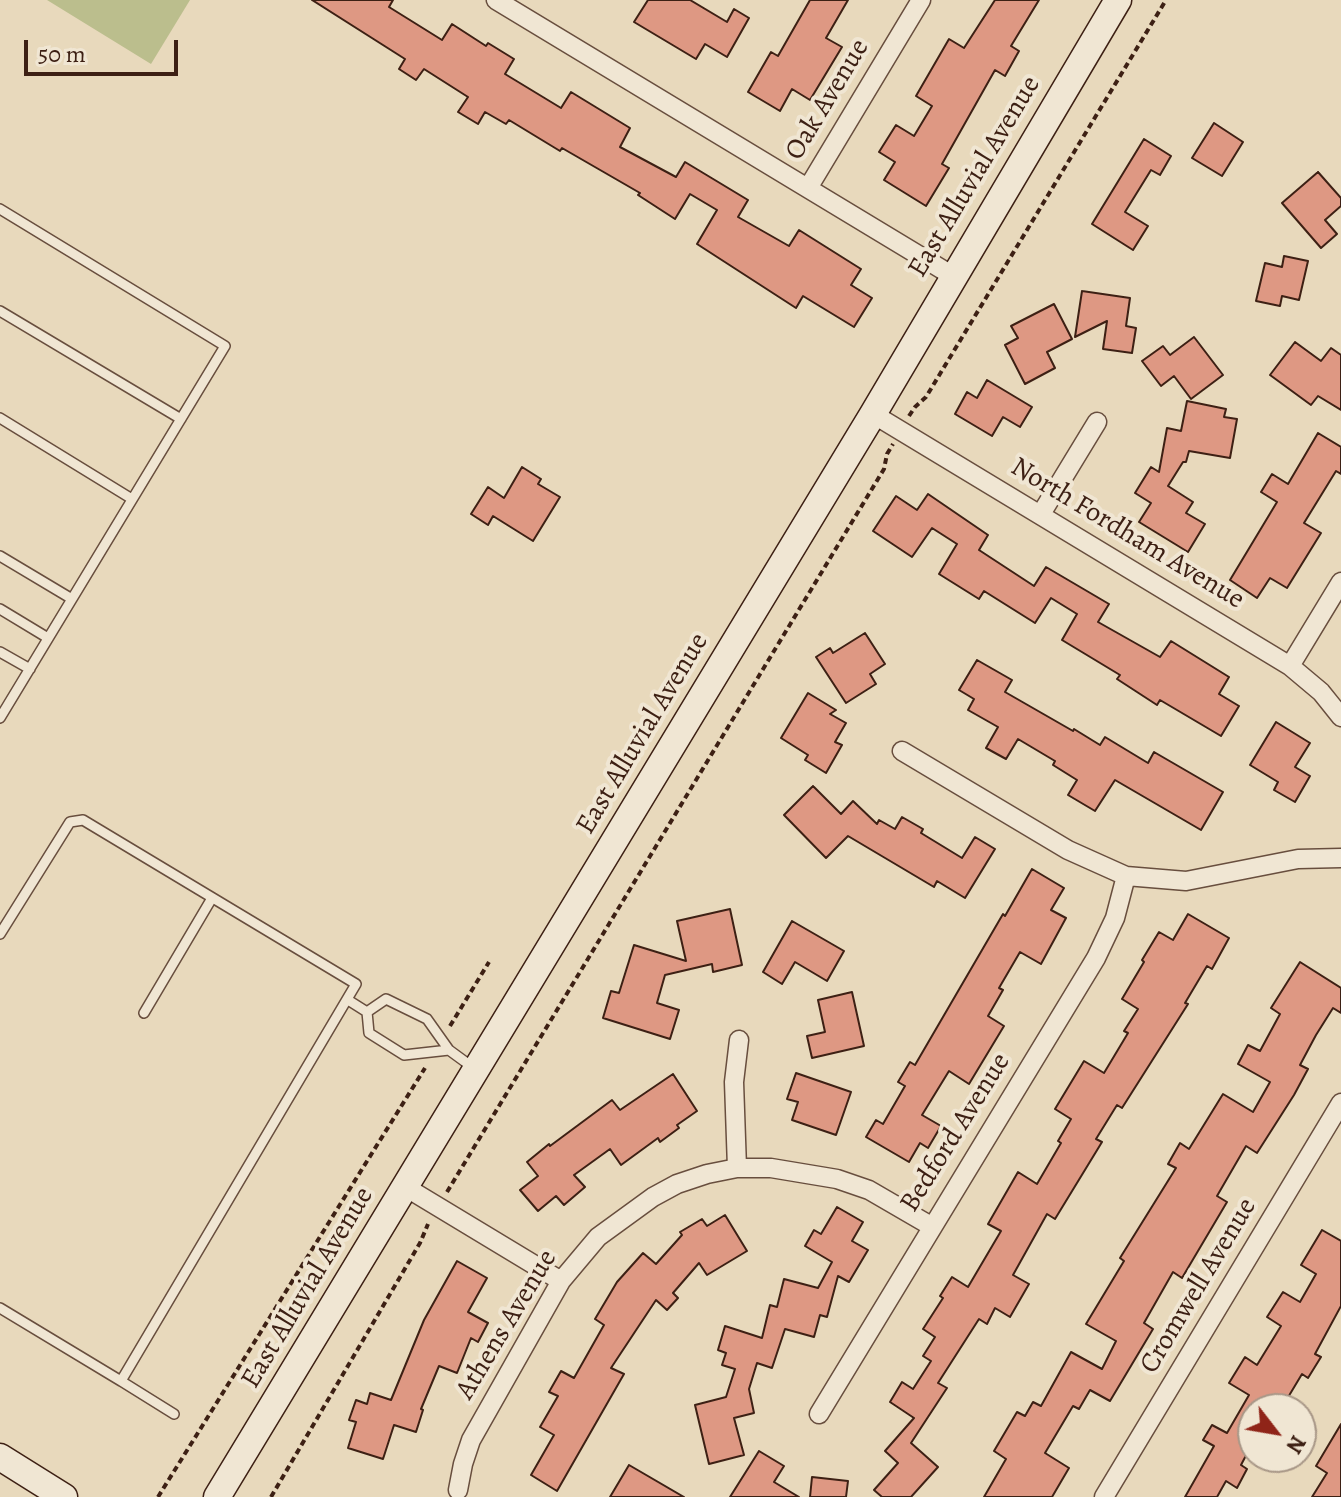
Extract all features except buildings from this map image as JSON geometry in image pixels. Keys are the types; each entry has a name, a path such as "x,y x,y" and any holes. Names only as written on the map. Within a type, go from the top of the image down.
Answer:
{"street":[{"path":"496,0 953,276"},
{"name":"Oak Avenue","path":"808,188 921,0"},
{"name":"East Alluvial Avenue","path":"217,1497 407,1188 873,414 1118,0"},
{"name":"North Fordham Avenue","path":"873,414 1290,666 1321,692 1341,717"},
{"path":"1041,514 1097,422"},
{"path":"1290,666 1341,582"},
{"path":"902,751 1068,850 1126,876 1186,881 1298,859 1341,858"},
{"name":"Bedford Avenue","path":"819,1414 1096,958 1115,918 1126,876"},
{"path":"737,1168 734,1082 739,1040"},
{"name":"Cromwell Avenue","path":"1104,1497 1341,1103"},
{"name":"Athens Avenue","path":"458,1490 471,1440 561,1281 598,1237 653,1197 677,1184 707,1174 737,1168 783,1169 837,1179 869,1190 931,1226"},
{"path":"407,1188 561,1281"},
{"path":"0,1457 64,1497"}],"lane":[{"path":"0,209 225,346 30,669 4,701 0,718"},
{"path":"0,311 181,419"},
{"path":"0,418 132,499"},
{"path":"0,556 72,599"},
{"path":"0,609 48,638"},
{"path":"0,652 30,669"},
{"path":"0,934 70,822 83,820 356,984 121,1381"},
{"path":"144,1013 212,898"},
{"path":"367,1012 386,999 427,1019 449,1050 477,1070"},
{"path":"348,1000 367,1012"},
{"path":"367,1012 369,1033 404,1055 449,1050"},
{"path":"0,1308 174,1414"}],"path":[{"path":"915,407 926,397 1166,0"},
{"path":"454,1182 884,469 887,454"},
{"path":"442,1040 489,962"},
{"path":"158,1497 435,1051"},
{"path":"271,1497 420,1243 423,1232"}],"green space":[{"path":"47,0 190,0 151,64"}]}
